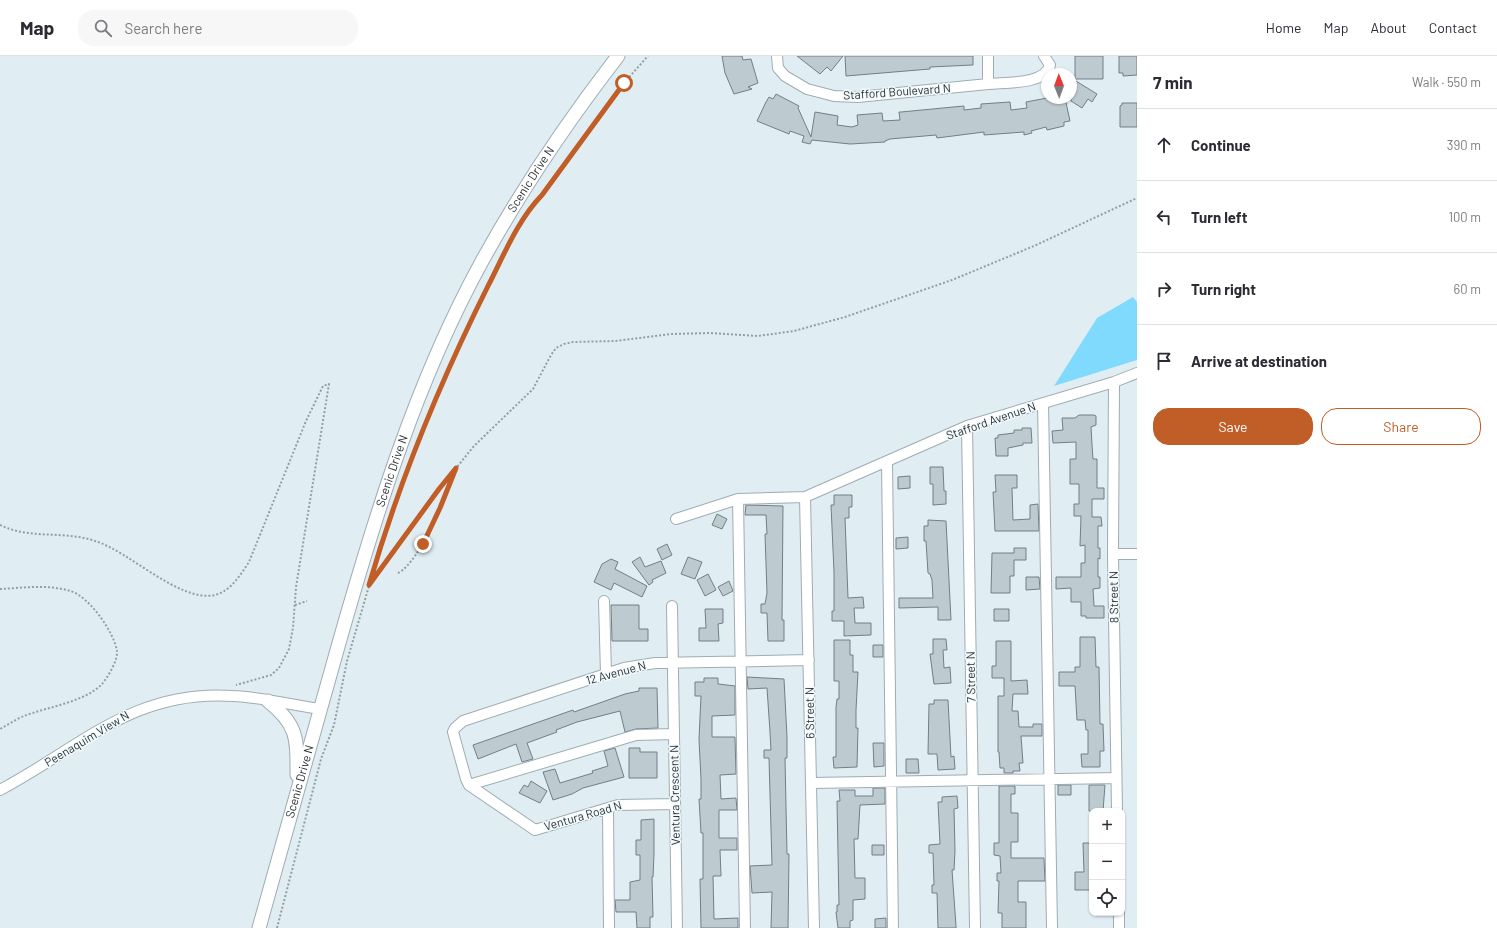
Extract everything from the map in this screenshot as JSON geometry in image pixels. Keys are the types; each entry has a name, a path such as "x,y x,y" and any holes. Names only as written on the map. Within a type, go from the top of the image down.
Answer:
{"main road":[{"name":"Scenic Drive N","path":"259,928 296,791 381,500 430,370 480,264 522,191 555,142 618,56"},
{"path":"268,701 287,717 295,734 297,753 296,791"}],"street":[{"name":"Stafford Boulevard N","path":"777,56 778,68 785,76 807,89 834,96 858,97 1035,79 1043,76 1049,70 1050,65 1044,56"},
{"path":"988,56 988,84"},
{"name":"Stafford Avenue N","path":"805,497 967,426 1114,382 1137,373"},
{"name":"8 Street N","path":"1114,382 1113,554 1117,808"},
{"path":"1043,403 1052,928"},
{"name":"7 Street N","path":"967,426 975,928"},
{"path":"887,462 893,928"},
{"path":"676,519 738,499 805,497"},
{"name":"6 Street N","path":"805,497 814,928"},
{"path":"738,499 745,928"},
{"path":"1113,554 1137,554"},
{"path":"604,601 606,674"},
{"name":"Ventura Crescent N","path":"672,606 677,928"},
{"name":"12 Avenue N","path":"469,785 453,737 455,728 463,721 640,664 741,660 809,660"},
{"name":"Peenaquim View N","path":"0,790 106,725 141,708 176,699 200,696 233,696 320,709"},
{"path":"469,785 636,735 674,734"},
{"path":"811,784 1116,778"},
{"name":"Ventura Road N","path":"469,785 535,830 608,808 627,804 675,804"},
{"path":"608,808 609,928"},
{"path":"1118,916 1119,928"}],"path":[{"path":"383,535 437,394 473,316 517,228 529,208 542,195 624,83 648,56"},
{"path":"369,585 439,489 474,446 533,389 556,348 573,342 615,341 672,334 710,333 758,336 773,335 844,317 952,280 1034,246 1137,198"},
{"path":"0,525 22,533 69,535 94,540 120,552 158,577 186,591 204,595 216,595 235,582 249,562 306,421 323,386 329,384 296,587 292,639 289,649 279,668 271,676 236,685"},
{"path":"398,573 406,568 428,534 456,468"},
{"path":"277,928 321,759 334,725 347,661 371,578"},
{"path":"0,589 48,588 70,591 81,596 91,606 112,638 117,652 116,661 102,683 92,691 66,703 23,716 0,729"},
{"path":"295,606 307,601"}],"shaded area":[{"path":"1133,297 1137,302 1137,360 1054,386 1097,318"}],"building":[{"path":"722,56 742,56 743,60 751,59 758,83 748,87 752,89 734,94 725,73"},
{"path":"797,56 843,56 831,71 827,67 820,74"},
{"path":"845,56 973,56 973,65 930,67 930,69 846,76"},
{"path":"1075,56 1103,56 1103,79 1077,79 1077,68 1075,68"},
{"path":"1119,56 1137,56 1137,75 1123,76 1123,73 1119,73"},
{"path":"1077,82 1097,94 1092,102 1088,99 1082,108 1076,104 1077,104"},
{"path":"776,94 799,106 798,108 811,137 815,112 838,116 837,125 852,127 858,125 857,115 882,113 883,121 900,120 899,112 964,106 964,110 981,108 981,104 1010,102 1011,110 1027,108 1026,102 1041,99 1041,104 1066,104 1070,121 1064,122 1064,126 1047,130 1046,127 1031,131 1032,133 1024,135 1024,132 984,135 984,132 937,138 936,135 890,139 885,142 850,144 812,140 810,144 802,142 804,136 790,131 789,134 757,121 769,97 773,99"},
{"path":"1122,103 1137,103 1137,127 1120,127 1120,106"},
{"path":"1079,415 1096,416 1096,425 1091,427 1093,459 1097,459 1097,488 1104,488 1104,499 1092,499 1092,517 1101,517 1102,526 1098,526 1098,548 1100,548 1100,559 1098,558 1098,577 1100,577 1100,588 1093,589 1094,606 1104,606 1104,618 1086,618 1086,616 1081,616 1081,602 1071,602 1071,588 1056,589 1056,577 1081,577 1081,563 1085,563 1085,545 1080,546 1081,516 1074,516 1074,504 1079,504 1079,484 1070,484 1070,459 1076,459 1076,442 1053,443 1052,431 1063,430 1062,418 1075,418"},
{"path":"1022,428 1031,428 1032,443 1023,443 1023,445 1008,448 1008,456 996,456 995,438 998,438 998,435 1014,433 1014,430 1022,430"},
{"path":"930,467 943,467 946,504 933,505 933,484 930,484"},
{"path":"995,475 1017,475 1017,488 1012,488 1013,520 1030,519 1030,505 1038,504 1039,531 995,531 993,492 996,492"},
{"path":"910,476 910,488 898,489 898,477"},
{"path":"834,495 852,495 852,507 849,507 849,518 845,518 848,598 863,597 864,608 854,608 855,623 871,623 871,635 844,636 844,621 832,621 832,611 834,611 834,572 831,505 834,505"},
{"path":"746,505 783,506 782,620 784,620 784,641 768,641 767,613 761,613 761,604 765,604 767,593 765,534 767,534 766,515 745,515"},
{"path":"717,514 727,519 722,529 712,525"},
{"path":"928,520 946,521 951,620 938,620 938,607 899,608 899,598 933,598 932,580 930,574 928,573 926,541 924,541 924,526 928,526"},
{"path":"908,537 908,548 896,549 896,538"},
{"path":"667,544 672,555 662,560 657,549"},
{"path":"1014,548 1026,548 1026,560 1014,560 1014,576 1010,576 1010,593 991,593 992,553 1014,553"},
{"path":"640,557 645,567 661,561 666,573 652,580 653,582 649,585 632,562"},
{"path":"688,557 702,562 695,579 681,574"},
{"path":"611,559 618,562 615,569 647,586 642,597 614,583 611,590 594,582 602,564"},
{"path":"708,574 716,590 705,596 697,580"},
{"path":"1026,577 1039,577 1040,589 1026,590"},
{"path":"729,581 733,591 723,596 718,587"},
{"path":"611,605 639,605 639,629 648,629 648,641 612,641"},
{"path":"705,609 723,609 723,623 718,624 719,641 699,641 699,628 706,628"},
{"path":"994,609 1009,609 1009,621 994,621"},
{"path":"1080,637 1095,637 1096,667 1099,667 1100,724 1103,724 1104,751 1100,751 1100,767 1082,767 1081,754 1088,754 1088,730 1086,730 1085,720 1077,720 1075,686 1059,686 1059,672 1075,672 1075,667 1080,667"},
{"path":"933,639 946,639 947,650 943,650 944,668 950,667 951,683 934,684 930,654 933,654"},
{"path":"834,640 850,640 850,655 853,655 853,672 858,672 856,710 856,728 858,728 857,767 834,768 833,757 836,757 836,707 837,699 839,699 839,681 834,681"},
{"path":"996,641 1011,641 1011,681 1027,680 1028,694 1013,694 1012,711 1018,711 1019,727 1033,727 1033,724 1042,724 1042,736 1021,736 1023,763 1019,763 1020,771 1013,771 1013,773 1004,773 1004,768 1000,768 998,752 998,696 1004,696 1004,678 992,678 992,666 996,666"},
{"path":"873,645 883,645 883,657 873,657"},
{"path":"747,677 784,679 787,737 787,758 785,758 787,854 789,854 788,928 771,928 772,892 752,893 750,866 772,865 769,758 764,758 764,750 771,750 767,688 748,689"},
{"path":"704,678 718,678 718,684 735,686 735,715 712,716 712,737 735,737 736,774 720,775 721,799 736,798 737,810 719,810 719,838 737,838 737,850 720,850 721,876 713,876 714,919 738,918 738,928 701,928 700,879 703,879 703,833 701,833 699,799 701,799 701,779 699,739 701,696 695,696 695,682 704,682"},
{"path":"639,688 657,688 658,728 636,729 625,732 620,711 577,722 556,730 557,732 527,743 533,759 522,762 516,744 478,759 473,745 573,710 574,712 625,694 639,691"},
{"path":"934,700 948,700 951,757 954,756 955,769 938,770 937,754 928,754 929,704 934,704"},
{"path":"873,743 884,743 884,766 874,767"},
{"path":"615,748 624,777 583,788 572,794 553,800 543,772 555,769 560,783 593,773 592,771 608,766 604,751"},
{"path":"629,748 640,748 640,752 657,752 657,778 629,778"},
{"path":"906,759 918,759 919,773 906,773"},
{"path":"531,781 547,791 540,803 519,793 524,785 528,787"},
{"path":"1058,785 1071,785 1071,795 1058,795"},
{"path":"1089,785 1105,785 1103,808 1089,808"},
{"path":"999,786 1015,786 1015,794 1011,794 1011,813 1018,813 1018,842 1011,842 1011,858 1044,858 1045,881 1018,881 1018,902 1026,902 1026,928 1002,928 1002,913 998,913 999,881 997,881 997,873 1001,873 1000,856 994,855 994,843 999,843"},
{"path":"873,788 885,788 885,804 860,805 858,839 854,839 855,878 865,878 865,899 853,900 853,920 850,921 850,928 838,928 836,912 837,905 839,905 837,801 840,801 839,790 855,790 855,796 873,796"},
{"path":"957,796 958,808 954,809 955,851 954,870 952,870 956,928 938,928 937,893 932,893 932,885 934,885 933,853 929,853 929,845 940,844 938,802 942,802 942,797"},
{"path":"654,819 654,854 652,877 653,917 650,917 650,928 637,928 636,912 616,912 615,900 630,900 630,882 640,880 640,855 636,855 636,840 641,840 641,820"},
{"path":"1083,843 1089,843 1089,890 1075,890 1075,872 1084,872"},
{"path":"872,845 884,845 884,855 872,855"},
{"path":"886,918 886,928 875,928 875,919"}],"route":[{"path":"423,544 450,485 456,468 369,585 383,535 392,516 428,413 473,316 517,228 529,208 542,195 624,83"}]}
